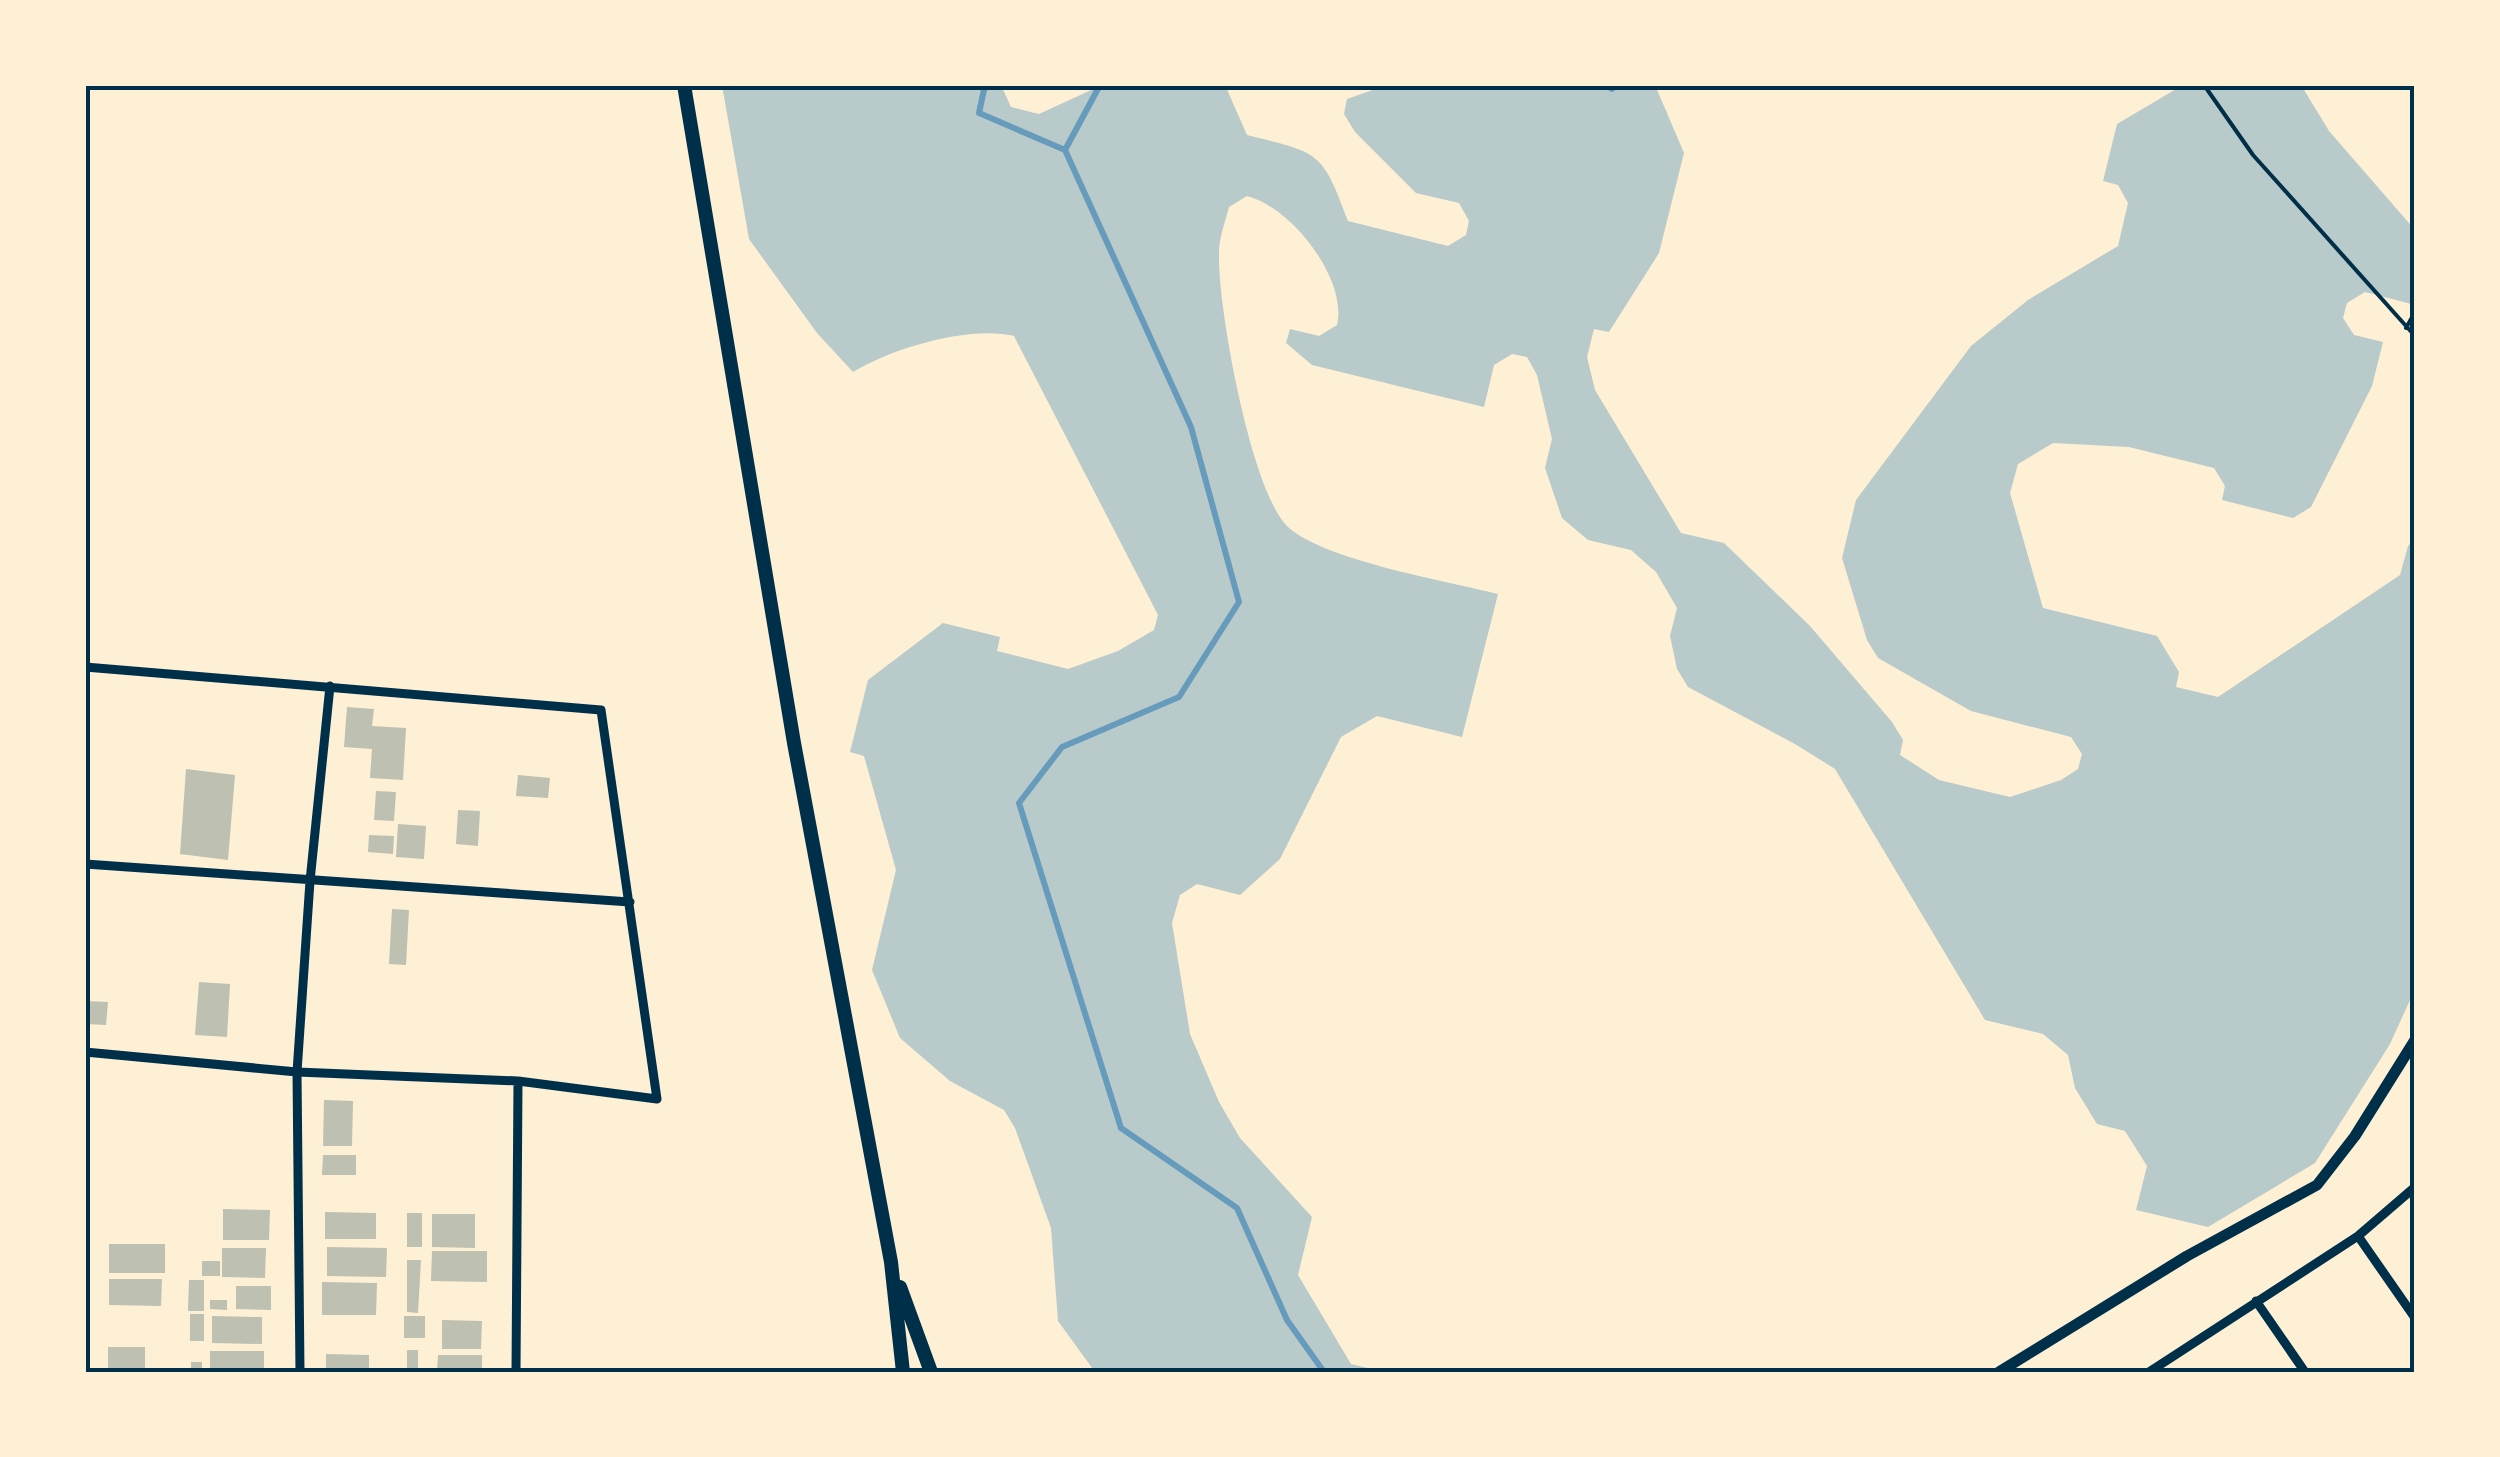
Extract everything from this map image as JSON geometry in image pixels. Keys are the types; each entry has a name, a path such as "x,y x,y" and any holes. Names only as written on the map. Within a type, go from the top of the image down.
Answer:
{"main road":[{"path":"684,85 794,744 892,1262 903,1372"},
{"path":"892,1262 931,1372"}],"street":[{"path":"85,667 602,710 657,1098 518,1081 297,1072 85,1052"},
{"path":"300,1372 297,1072 310,881 330,686"},
{"path":"85,864 630,902"},
{"path":"1999,1372 2187,1256 2317,1184 2355,1136 2415,1040"},
{"path":"516,1372 518,1081"},
{"path":"2156,1370 2358,1236 2415,1188"},
{"path":"2358,1236 2415,1318"},
{"path":"2256,1301 2305,1372"}],"lane":[{"path":"2204,85 2253,155 2415,336"},
{"path":"2406,328 2415,312"}],"shaded area":[{"path":"722,85 1001,85 1011,107 1039,114 1102,85 1225,85 1247,135 1304,151 1324,167 1348,221 1448,246 1466,235 1469,221 1459,203 1416,193 1355,132 1344,114 1347,99 1387,85 1655,85 1684,153 1659,253 1609,332 1594,329 1587,357 1595,390 1681,533 1724,543 1810,626 1892,722 1903,740 1900,755 1939,780 2010,797 2061,780 2078,769 2082,754 2071,737 1971,711 1878,658 1867,640 1842,558 1856,500 1971,346 2028,300 2118,246 2128,203 2118,185 2103,181 2117,124 2183,85 2301,85 2329,131 2415,230 2415,305 2365,292 2347,303 2343,318 2354,335 2383,342 2372,386 2311,507 2293,518 2222,500 2225,486 2214,468 2129,447 2053,443 2018,464 2010,493 2043,608 2157,636 2179,672 2176,687 2218,697 2400,575 2408,546 2415,538 2415,989 2390,1044 2315,1163 2208,1227 2136,1210 2147,1166 2125,1131 2097,1124 2075,1088 2068,1055 2043,1034 1985,1020 1835,769 1688,687 1677,669 1670,636 1677,608 1656,572 1631,550 1588,540 1562,518 1545,468 1552,439 1537,375 1527,357 1512,354 1494,365 1484,407 1312,365 1286,343 1290,329 1319,336 1337,325 1334,287 1313,247 1298,230 1281,214 1247,196 1229,207 1219,247 1220,278 1239,395 1249,437 1274,506 1287,526 1328,549 1386,568 1498,594 1462,737 1377,716 1341,737 1280,859 1240,895 1197,884 1180,895 1172,923 1190,1034 1219,1102 1240,1138 1312,1217 1298,1275 1351,1364 1384,1372 1095,1372 1058,1321 1051,1228 1015,1128 1004,1110 950,1081 900,1038 872,970 896,870 864,756 850,752 868,680 943,623 1000,637 997,651 1068,669 1118,651 1154,630 1158,615 1014,336 954,336 909,347 853,372 817,333 749,239"}],"building":[{"path":"347,707 374,709 372,726 406,728 403,780 370,778 372,749 344,747"},
{"path":"186,769 235,775 228,860 180,854"},
{"path":"518,775 550,778 548,798 516,796"},
{"path":"376,791 396,792 394,821 374,820"},
{"path":"458,810 480,811 478,846 456,844"},
{"path":"398,824 426,826 424,859 396,857"},
{"path":"369,835 394,836 393,854 368,852"},
{"path":"392,909 409,910 406,965 389,964"},
{"path":"199,982 230,984 227,1037 195,1035"},
{"path":"85,1001 108,1002 106,1025 85,1024"},
{"path":"324,1100 353,1101 352,1146 323,1146"},
{"path":"323,1155 356,1155 356,1175 322,1175"},
{"path":"223,1209 270,1210 269,1240 223,1240"},
{"path":"325,1212 376,1213 376,1239 325,1239"},
{"path":"407,1213 422,1213 422,1247 407,1247"},
{"path":"432,1214 475,1214 475,1248 432,1247"},
{"path":"109,1244 165,1244 165,1273 109,1273"},
{"path":"327,1247 387,1248 386,1277 327,1276"},
{"path":"222,1248 266,1248 265,1278 222,1277"},
{"path":"432,1251 487,1251 487,1282 431,1281"},
{"path":"407,1260 421,1260 418,1313 407,1312"},
{"path":"202,1261 220,1261 220,1276 202,1276"},
{"path":"109,1279 162,1279 161,1306 109,1305"},
{"path":"189,1280 204,1280 204,1311 188,1311"},
{"path":"322,1282 377,1283 376,1315 322,1315"},
{"path":"236,1286 271,1286 271,1310 236,1309"},
{"path":"210,1300 227,1300 227,1310 210,1309"},
{"path":"190,1314 204,1314 204,1341 190,1341"},
{"path":"212,1316 262,1317 262,1344 212,1343"},
{"path":"404,1316 425,1316 425,1338 404,1338"},
{"path":"442,1320 482,1321 481,1349 442,1349"},
{"path":"108,1347 145,1347 145,1372 108,1372"},
{"path":"407,1350 418,1350 418,1370 407,1370"},
{"path":"210,1351 264,1351 264,1372 210,1372"},
{"path":"326,1354 369,1355 369,1372 326,1372"},
{"path":"438,1355 482,1355 482,1372 437,1372"},
{"path":"191,1362 202,1362 202,1372 191,1372"}],"waterway":[{"path":"985,85 979,113 1065,150"},
{"path":"1100,85 1065,150 1191,427 1239,602 1179,697 1062,747 1019,803 1121,1128 1237,1208 1287,1320 1324,1372"},
{"path":"1606,85 1612,89 1617,85"}]}
